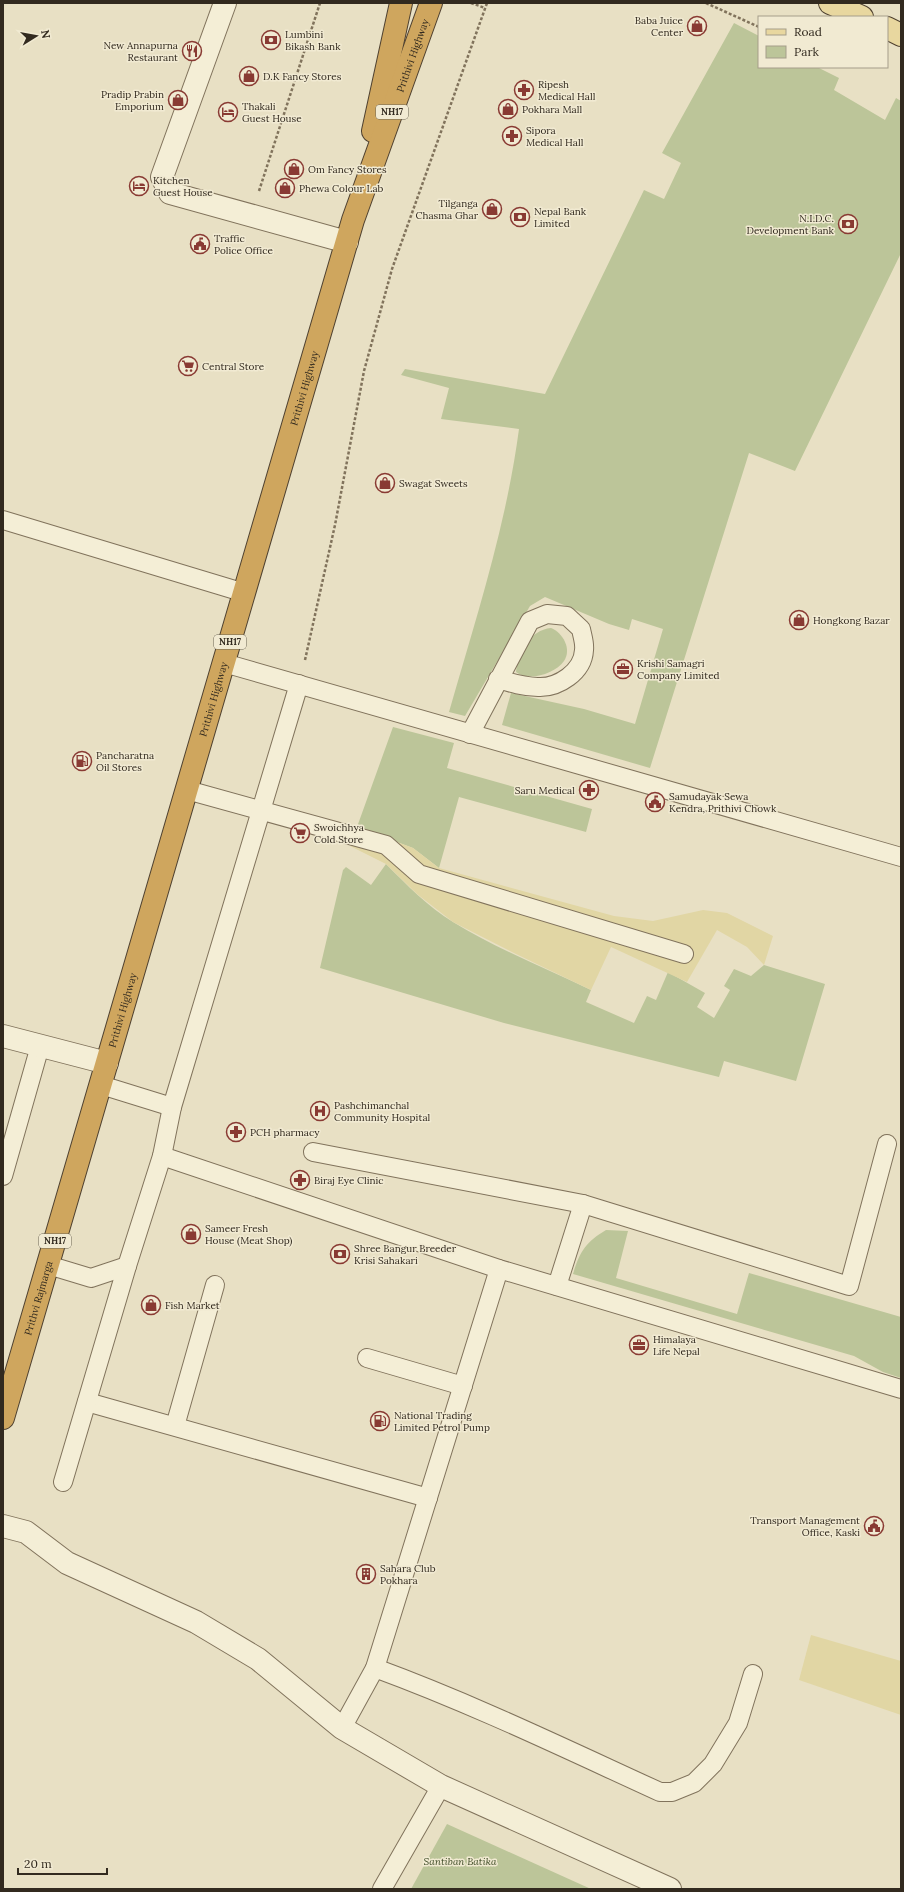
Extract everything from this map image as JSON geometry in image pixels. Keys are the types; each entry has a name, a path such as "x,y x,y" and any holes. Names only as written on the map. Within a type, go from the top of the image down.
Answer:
{"highway":[{"name":"Prithivi Highway","path":"107,1063 347,242 402,3"},
{"name":"Prithivi Highway","path":"353,220 432,3"},
{"name":"Prithvi Rajmarga","path":"3,1418 107,1063"}],"main road":[{"path":"830,3 860,16"},
{"path":"888,28 901,35"}],"street":[{"path":"226,3 162,177 170,193 347,242"},
{"path":"3,1036 107,1063"},
{"path":"3,1526 26,1532 67,1563 196,1622 258,1659 342,1728 441,1786 670,1889"}],"lane":[{"path":"3,520 245,593"},
{"path":"470,734 498,680 530,621 547,614 567,616 582,629 584,651 577,670 560,682 539,688 498,680"},
{"path":"224,663 901,856"},
{"path":"63,1482 127,1266 162,1156 172,1107 299,684"},
{"path":"187,790 386,845 419,874 684,954"},
{"path":"3,1176 40,1046"},
{"path":"101,1085 172,1107"},
{"path":"313,1152 583,1204 849,1286 887,1144"},
{"path":"162,1156 499,1269 901,1389"},
{"path":"558,1286 583,1204"},
{"path":"48,1265 91,1278 127,1266"},
{"path":"342,1728 375,1668 499,1269"},
{"path":"174,1426 215,1285"},
{"path":"367,1358 463,1386"},
{"path":"87,1402 428,1498"},
{"path":"375,1668 500,1718 660,1792 672,1792 694,1783 713,1764 738,1723 754,1674"},
{"path":"382,1889 441,1786"}],"path":[{"path":"250,216 320,3"},
{"path":"471,3 486,8"},
{"path":"299,684 335,526 364,371 392,269 487,3"},
{"path":"706,3 758,27"}],"green space":[{"path":"734,23 758,35 758,68 819,68 839,78 834,90 885,120 896,98 901,101 901,253 795,471 749,453 650,768 502,725 511,693 584,709 635,724 663,629 632,619 629,630 609,624 545,597 530,606 465,716 449,712 480,607 498,537 519,429 441,419 449,388 401,375 405,369 545,394 644,190 664,199 681,163 662,153"},
{"path":"551,628 562,637 567,647 564,661 554,670 541,675 527,676 516,672 519,657 526,643 537,633"},
{"path":"393,727 454,743 447,768 592,809 586,832 459,797 439,868 413,848 357,827"},
{"path":"386,864 426,903 453,922 504,950 591,990 586,1002 634,1023 647,996 656,1000 668,972 705,993 697,1007 714,1018 730,990 724,986 734,969 751,976 764,965 825,984 796,1081 724,1061 719,1077 504,1023 320,968 343,870 346,867 371,885"},
{"path":"606,1230 628,1231 616,1278 737,1314 749,1273 901,1317 901,1378 883,1372 854,1356 573,1274 581,1253 593,1239"},
{"name":"Santiban Batika","path":"447,1824 591,1889 411,1889"}],"sand":[{"path":"357,827 413,848 439,868 614,916 653,921 703,910 727,913 773,936 764,965 747,947 717,930 687,982 611,947 591,990 453,922 417,894 386,864 350,846"},
{"path":"811,1635 901,1661 901,1715 799,1680"}],"place":[{"name":"Baba Juice Center","path":"697,26"},
{"name":"Lumbini Bikash Bank","path":"271,40"},
{"name":"New Annapurna Restaurant","path":"192,51"},
{"name":"D.K Fancy Stores","path":"249,76"},
{"name":"Ripesh Medical Hall","path":"524,90"},
{"name":"Pradip Prabin Emporium","path":"178,100"},
{"name":"Pokhara Mall","path":"508,109"},
{"name":"Thakali Guest House","path":"228,112"},
{"name":"Sipora Medical Hall","path":"512,136"},
{"name":"Om Fancy Stores","path":"294,169"},
{"name":"Kitchen Guest House","path":"139,186"},
{"name":"Phewa Colour Lab","path":"285,188"},
{"name":"Tilganga Chasma Ghar","path":"492,209"},
{"name":"Nepal Bank Limited","path":"520,217"},
{"name":"N.I.D.C. Development Bank","path":"848,224"},
{"name":"Traffic Police Office","path":"200,244"},
{"name":"Central Store","path":"188,366"},
{"name":"Swagat Sweets","path":"385,483"},
{"name":"Hongkong Bazar","path":"799,620"},
{"name":"Krishi Samagri Company Limited","path":"623,669"},
{"name":"Pancharatna Oil Stores","path":"82,761"},
{"name":"Saru Medical","path":"589,790"},
{"name":"Samudayak Sewa Kendra, Prithivi Chowk","path":"655,802"},
{"name":"Swoichhya Cold Store","path":"300,833"},
{"name":"Pashchimanchal Community Hospital","path":"320,1111"},
{"name":"PCH pharmacy","path":"236,1132"},
{"name":"Biraj Eye Clinic","path":"300,1180"},
{"name":"Sameer Fresh House (Meat Shop)","path":"191,1234"},
{"name":"Shree Bangur Breeder Krisi Sahakari","path":"340,1254"},
{"name":"Fish Market","path":"151,1305"},
{"name":"Himalaya Life Nepal","path":"639,1345"},
{"name":"National Trading Limited Petrol Pump","path":"380,1421"},
{"name":"Transport Management Office, Kaski","path":"874,1526"},
{"name":"Sahara Club Pokhara","path":"366,1574"}]}
